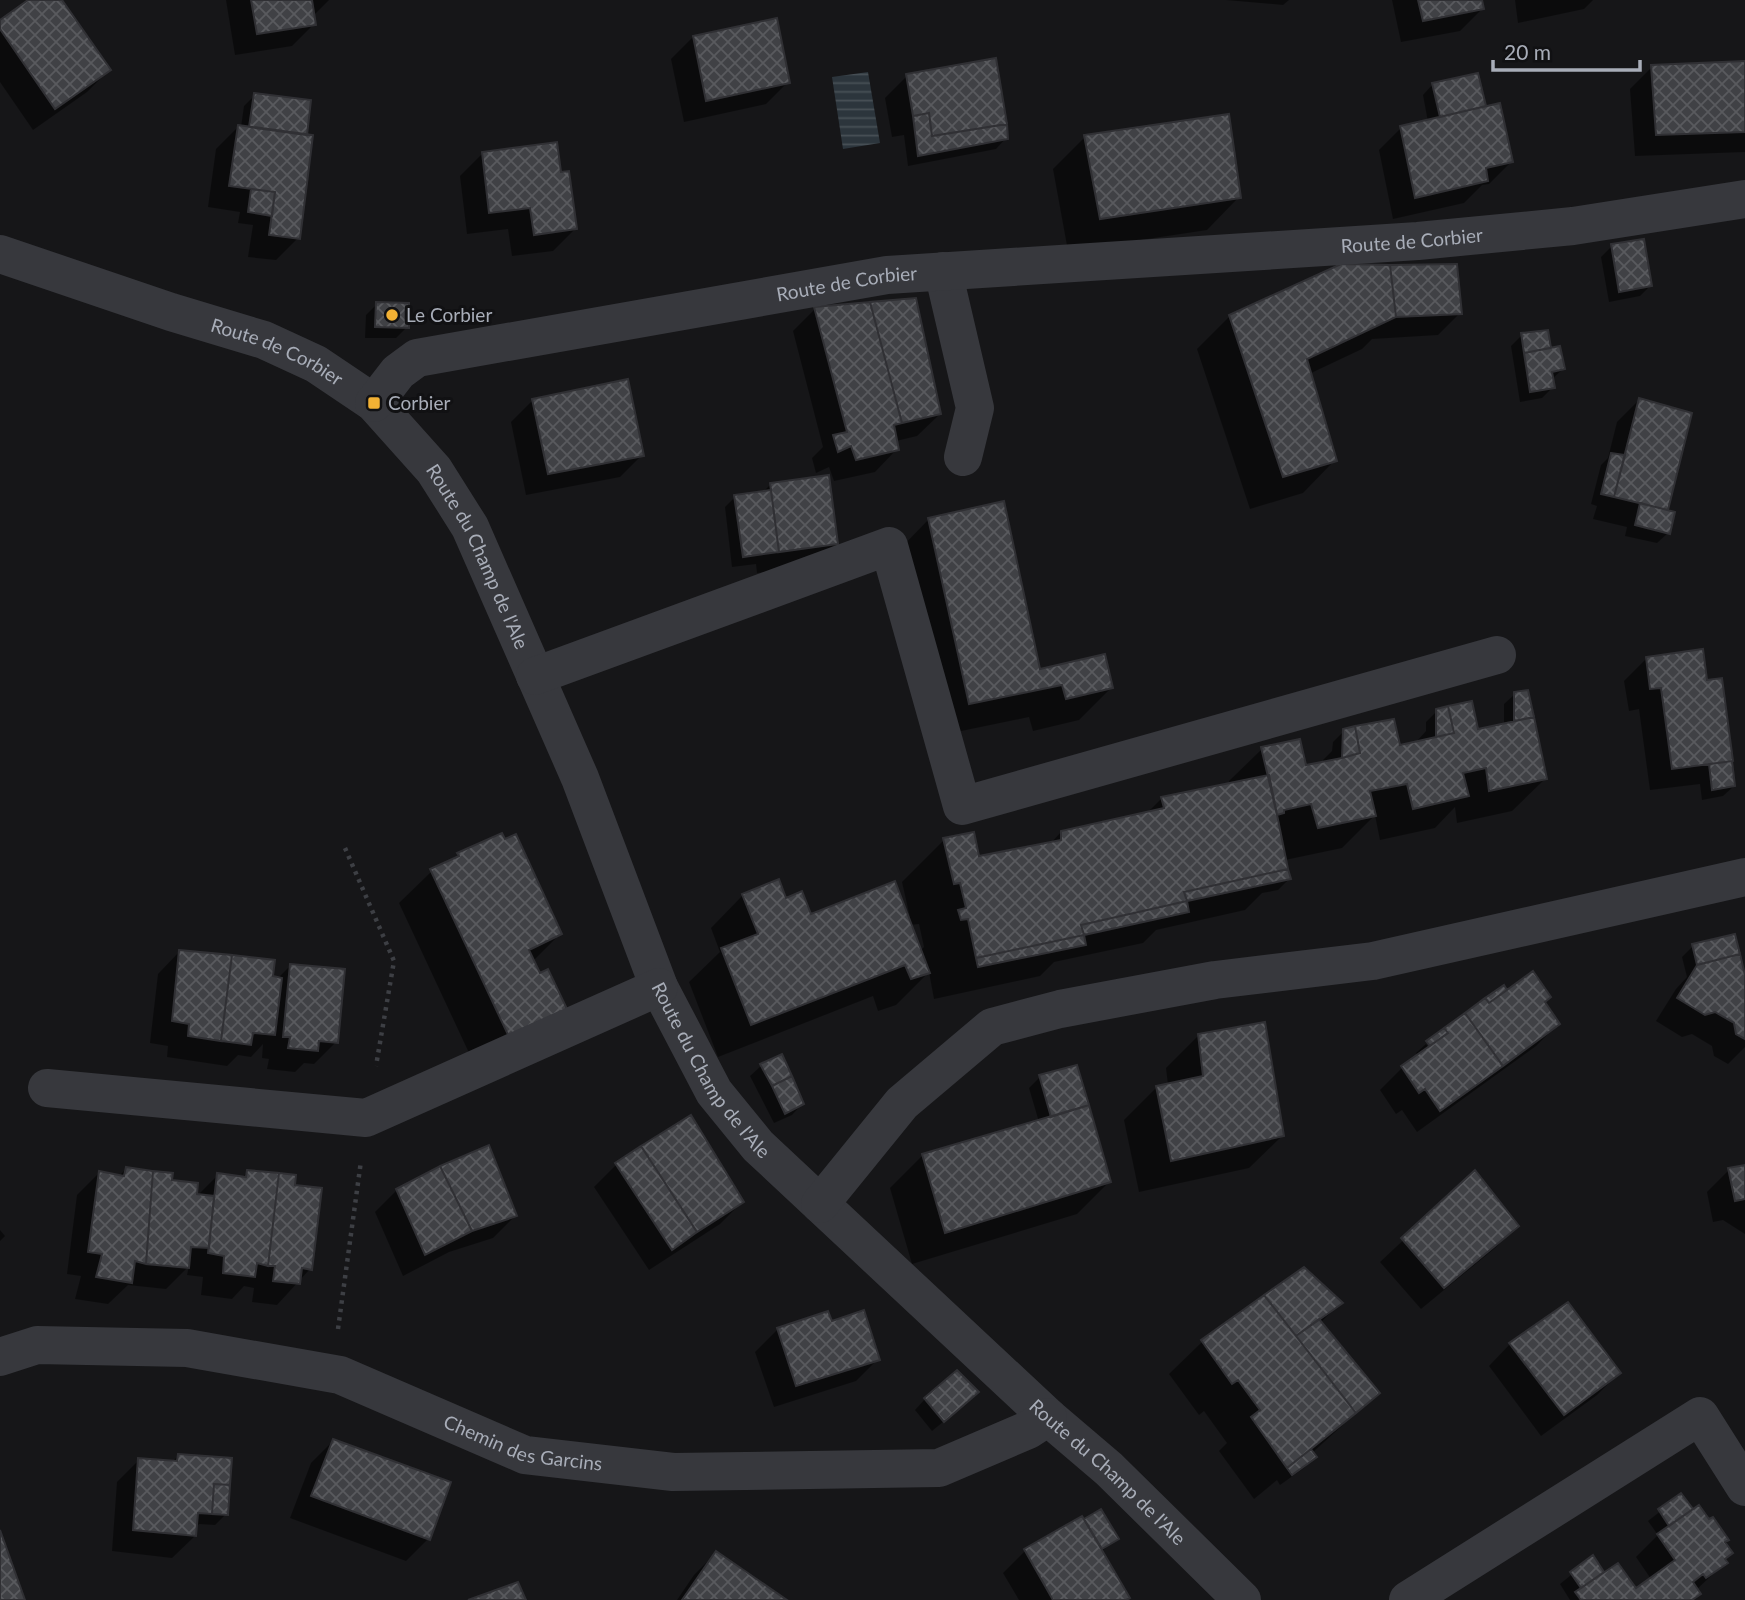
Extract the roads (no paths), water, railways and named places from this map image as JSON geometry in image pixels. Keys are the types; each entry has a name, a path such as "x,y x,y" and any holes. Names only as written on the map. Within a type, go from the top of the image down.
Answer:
{"street":[{"name":"Route de Corbier","path":"0,254 171,313 264,340 316,364 374,403 398,372 417,358 887,275 1419,241 1573,226 1745,199"},
{"path":"943,271 975,408 962,457"},
{"name":"Route du Champ de l'Ale","path":"374,403 434,470 470,527 580,778 659,988 714,1092 758,1146 1048,1417 1109,1469 1242,1600"},
{"path":"534,676 889,547 962,806 1497,655"},
{"path":"820,1204 902,1103 992,1027 1060,1009 1214,981 1373,961 1745,877"},
{"path":"47,1088 366,1118 659,988"},
{"name":"Chemin des Garcins","path":"0,1357 37,1345 187,1348 340,1375 525,1455 673,1472 939,1468 1028,1430 1048,1417"},
{"path":"1408,1600 1700,1416 1745,1488"}],"place":[{"name":"Le Corbier","path":"392,315"},
{"name":"Corbier","path":"374,403"}]}
